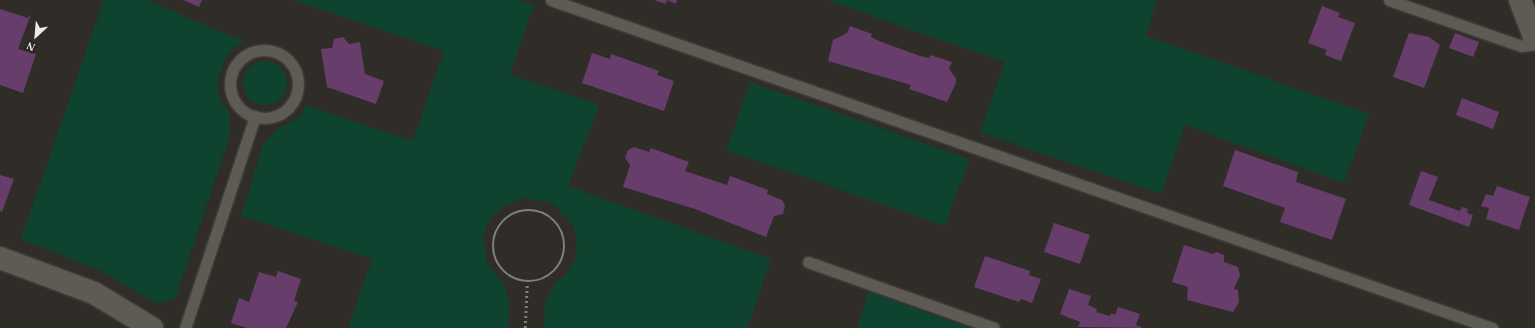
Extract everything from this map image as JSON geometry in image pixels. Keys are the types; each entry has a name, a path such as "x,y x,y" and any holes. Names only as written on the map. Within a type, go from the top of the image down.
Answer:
{"street":[{"path":"1520,0 1535,39"},
{"path":"0,258 94,293 152,328"}],"lane":[{"path":"551,0 1492,328"},
{"path":"1389,0 1521,46 1535,44"},
{"path":"259,50 276,52 293,66 298,86 295,97 281,113 271,117 256,116 240,108 233,99 231,76 243,56 259,50"},
{"path":"185,328 256,116"},
{"path":"808,262 994,328"}],"path":[{"path":"530,210 549,215 563,230 567,247 560,264 545,278 527,284 510,277 497,263 493,242 498,225 512,213 530,210"},
{"path":"525,328 527,284"}],"green space":[{"path":"104,0 147,0 245,42 234,47 226,58 217,82 220,100 229,113 230,135 175,299 157,303 99,270 21,239"},
{"path":"294,0 519,0 534,5 510,74 599,105 568,186 771,259 747,328 544,328 545,302 555,283 566,274 575,260 577,245 574,227 552,203 520,198 503,207 491,218 483,235 487,263 503,283 509,298 508,328 348,328 372,259 241,216 263,145 278,129 300,117 306,105 413,141 444,51"},
{"path":"826,0 1157,0 1146,36 1369,114 1344,183 1185,125 1161,194 980,132 1005,62"},
{"path":"261,61 269,61 281,67 287,79 287,87 281,99 269,105 261,105 249,99 243,87 243,79 249,67"},
{"path":"750,82 969,159 945,226 726,150"},
{"path":"869,292 971,328 857,328"}],"building":[{"path":"183,0 202,0 199,7"},
{"path":"654,0 667,0 666,4"},
{"path":"667,0 677,0 676,4"},
{"path":"1322,6 1340,13 1338,17 1355,23 1341,61 1325,55 1327,50 1308,43"},
{"path":"0,9 28,18 31,14 18,49 36,54 23,93 0,85"},
{"path":"850,26 872,34 871,37 879,41 920,56 929,58 930,55 952,62 949,69 956,78 956,83 947,102 909,89 911,85 828,61 833,40 847,33"},
{"path":"1409,33 1429,37 1440,45 1424,88 1393,77"},
{"path":"1455,33 1479,42 1473,57 1449,48"},
{"path":"343,37 349,44 360,42 365,74 384,81 376,104 327,87 321,49 332,48 334,39"},
{"path":"592,53 610,59 611,54 659,71 657,75 674,81 664,111 582,83"},
{"path":"1462,98 1499,112 1493,129 1456,115"},
{"path":"634,147 649,152 651,148 689,162 685,171 727,185 730,176 768,190 767,194 782,200 785,205 783,214 774,216 766,237 695,209 623,187 630,165 625,158 628,150"},
{"path":"1235,150 1298,172 1296,182 1346,199 1332,240 1280,222 1285,208 1223,186"},
{"path":"1421,171 1438,177 1429,200 1460,211 1462,207 1468,209 1467,213 1473,215 1469,227 1409,205"},
{"path":"0,175 14,179 2,212 0,211"},
{"path":"1497,186 1530,197 1519,230 1486,219 1489,208 1481,206 1486,194 1493,196"},
{"path":"1054,223 1090,235 1080,264 1044,252"},
{"path":"1184,245 1213,254 1217,252 1224,255 1224,262 1238,267 1240,275 1234,289 1238,290 1239,302 1233,312 1187,300 1188,287 1172,282"},
{"path":"985,256 1030,271 1029,275 1041,279 1032,303 1021,299 1019,302 974,287"},
{"path":"278,271 301,279 294,301 298,302 286,328 247,328 231,323 239,298 249,302 259,272 276,277"},
{"path":"1069,289 1091,296 1088,305 1097,309 1096,312 1110,316 1111,313 1115,315 1118,307 1140,314 1136,325 1143,328 1078,327 1080,322 1060,314"}]}
